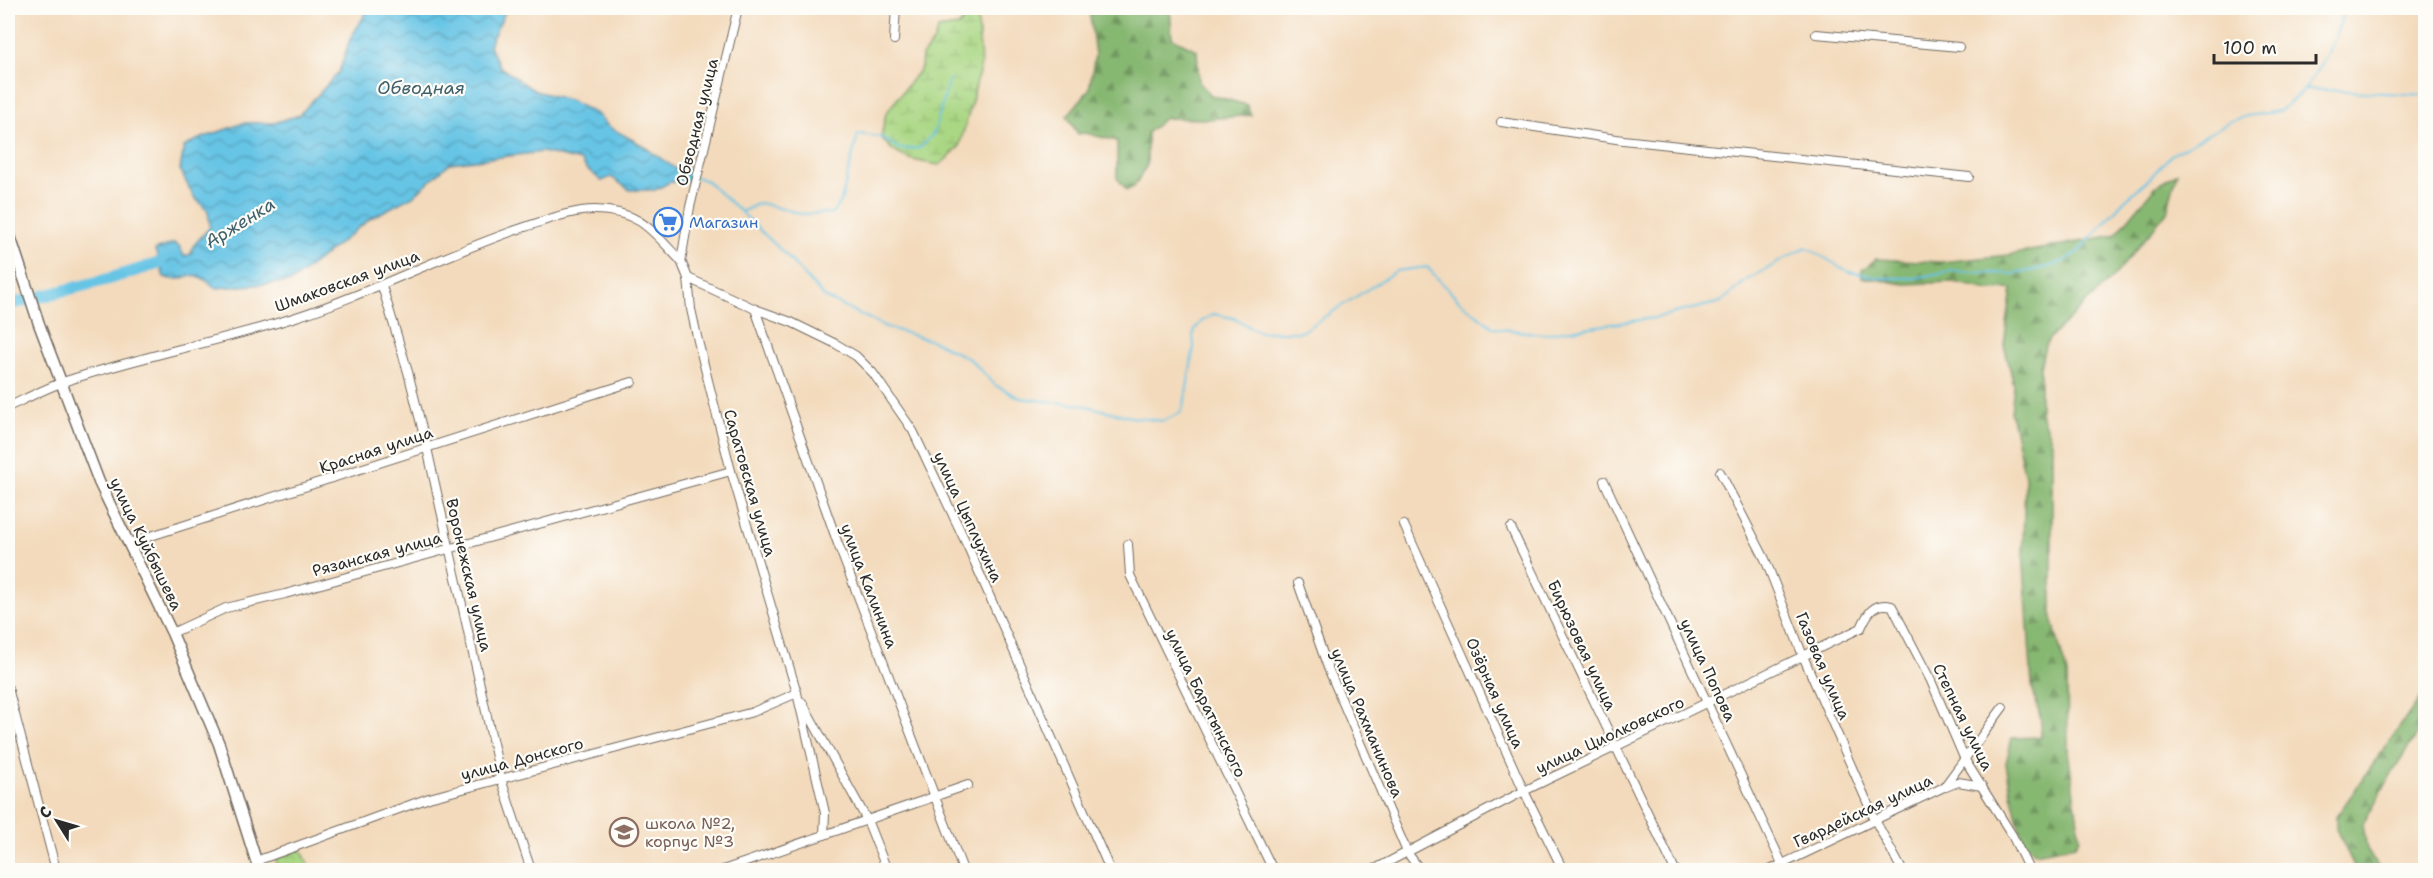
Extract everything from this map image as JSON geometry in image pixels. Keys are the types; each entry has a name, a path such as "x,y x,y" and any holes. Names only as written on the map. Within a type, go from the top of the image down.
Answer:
{"street":[{"name":"Обводная улица","path":"681,261 690,207 738,8"},
{"path":"894,40 896,8"},
{"path":"1816,34 1959,47"},
{"path":"1501,122 1623,140 1969,177"},
{"name":"Шмаковская улица","path":"8,406 61,383 171,350 292,319 382,286 493,238 561,216 593,210 622,212 646,224 681,261"},
{"name":"улица Куйбышева","path":"8,230 39,324 99,482 172,633 219,744 258,866"},
{"path":"681,261 688,279"},
{"name":"улица Цыплухина","path":"688,279 755,309 791,322 856,356 873,373 913,431 973,558 1110,870"},
{"name":"Саратовская улица","path":"688,279 693,320 731,471 797,693 825,813 824,835"},
{"name":"Воронежская улица","path":"382,286 408,372 427,448 501,779 531,870"},
{"name":"улица Калинина","path":"755,309 838,544 963,870"},
{"name":"Красная улица","path":"129,543 632,382"},
{"name":"Рязанская улица","path":"172,633 226,608 731,471"},
{"name":"Газовая улица","path":"1720,472 1765,559 1803,656 1875,820 1902,870"},
{"name":"улица Попова","path":"1604,481 1784,867"},
{"name":"Озёрная улица","path":"1404,525 1524,791 1563,870"},
{"name":"Бирюзовая улица","path":"1511,528 1675,870"},
{"name":"улица Баратынского","path":"1128,544 1130,575 1273,870"},
{"name":"улица Рахманинова","path":"1298,583 1328,668 1407,852 1420,870"},
{"name":"улица Циолковского","path":"1373,870 1524,791 1709,704 1861,628 1867,615 1878,605 1883,603 1892,606"},
{"name":"Степная улица","path":"1892,606 1931,681 1965,760 2012,835 2030,870"},
{"path":"8,687 56,870"},
{"name":"Саратовская улица","path":"797,693 867,820 887,870"},
{"name":"улица Донского","path":"258,866 429,798 753,712 797,693"},
{"name":"Гвардейская улица","path":"1770,870 1784,867 1944,787 2003,707"},
{"path":"1944,787 1959,782 1982,786"},
{"path":"723,870 968,785"}],"green space":[{"path":"1089,8 1170,8 1172,38 1197,50 1199,82 1211,95 1247,105 1251,115 1208,119 1165,118 1147,133 1147,165 1134,187 1127,190 1117,178 1117,141 1085,133 1078,134 1067,116 1089,90 1095,55"},
{"path":"972,9 977,10 981,64 959,147 940,165 907,158 893,150 881,137 886,113 921,68 922,56 934,41 938,29 959,26"},
{"path":"2177,173 2167,212 2115,275 2050,338 2045,345 2040,367 2040,412 2052,442 2052,618 2067,674 2068,751 2080,838 2075,845 2036,853 2023,842 2006,763 2012,738 2041,737 2041,720 2032,686 2023,549 2025,477 2011,413 2014,385 2004,345 2012,289 1989,290 1953,282 1905,284 1862,277 1862,270 1876,259 1941,262 2009,255 2115,235 2155,187"},
{"path":"2425,691 2425,723 2396,766 2363,825 2367,849 2380,870 2356,870 2336,829 2336,817"},
{"path":"301,849 311,870 280,870 275,859"}],"water":[{"name":"Обводная","path":"369,8 507,8 489,45 500,67 535,91 569,100 597,114 609,127 640,144 676,169 687,167 692,175 687,181 670,182 655,190 630,190 611,177 602,181 581,161 542,152 450,163 413,196 371,218 291,282 216,288 206,280 193,275 179,279 164,277 155,250 174,243 179,246 184,256 191,254 193,246 210,227 208,211 194,197 180,170 184,147 243,123 274,123 299,115 339,72 350,39"}],"waterway":[{"path":"2305,89 2329,53 2346,8"},
{"path":"741,212 760,203 802,214 832,213 841,201 858,134 881,137 900,149 920,148 934,133 949,80"},
{"path":"691,175 707,181 741,212 785,254 824,297 886,327 936,342 971,360 995,385 1020,398 1082,405 1131,417 1163,421 1180,413 1184,405 1194,347 1193,336 1202,321 1214,314 1233,318 1259,332 1301,332 1396,271 1427,267 1458,300 1494,328 1542,334 1654,318 1721,302 1747,280 1806,247 1849,272 1882,278 1916,278 1949,271 2015,274 2048,267 2078,252 2124,201 2171,155 2231,121 2280,111 2305,89 2426,95"},
{"name":"Арженка","path":"8,305 160,263"}],"place":[{"name":"Магазин","path":"668,222"},
{"name":"школа №2, корпус №3","path":"624,832"}]}
